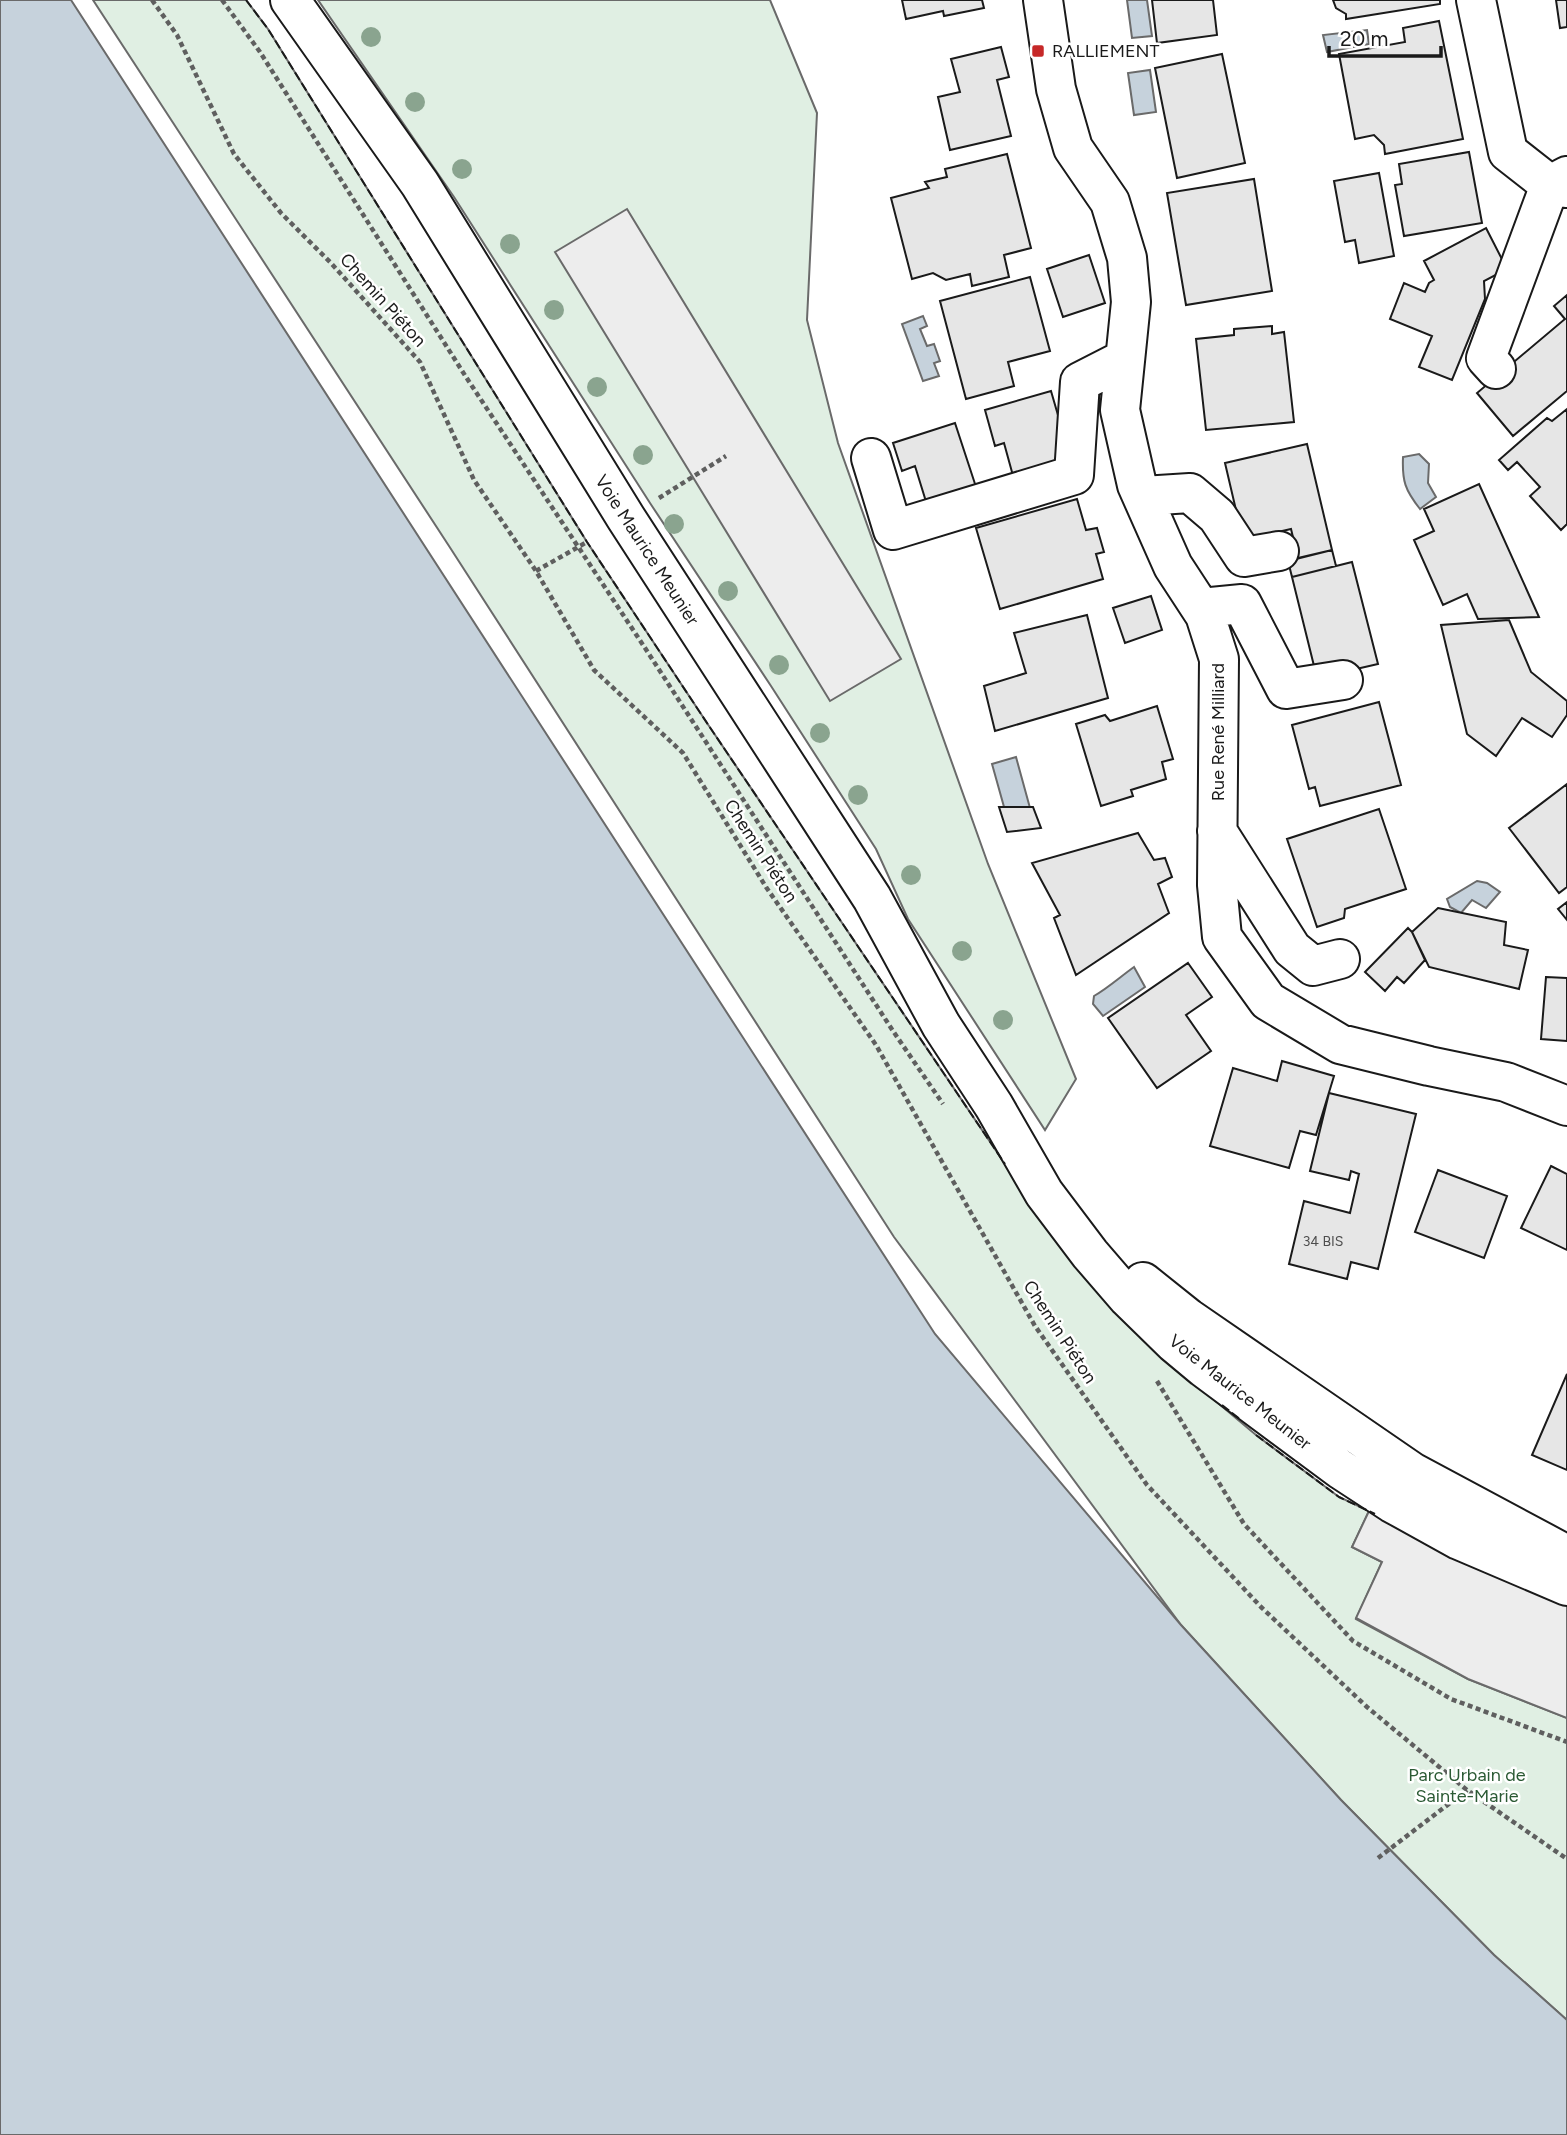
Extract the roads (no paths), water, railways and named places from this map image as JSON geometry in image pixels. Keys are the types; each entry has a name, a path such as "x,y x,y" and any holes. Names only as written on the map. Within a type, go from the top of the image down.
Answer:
{"main road":[{"name":"Voie Maurice Meunier","path":"290,0 419,184 626,518 872,898 941,1025 1059,1214 1128,1298 1204,1368 1340,1469 1392,1503 1459,1540 1567,1586"},
{"name":"Rue René Milliard","path":"1043,0 1056,89 1073,148 1110,202 1127,258 1131,302 1120,410 1138,485 1173,566 1205,615 1219,659 1217,885 1222,937 1268,1001 1340,1044 1506,1082 1567,1106"},
{"path":"1476,0 1508,152 1561,183 1486,358 1496,369"},
{"path":"871,458 893,530 1074,475 1080,382 1125,359"},
{"path":"1143,496 1190,493 1217,516 1244,557 1279,551"},
{"path":"1200,608 1242,604 1286,689 1343,680"},
{"path":"1217,831 1292,949 1313,966 1340,959"},
{"name":"Voie Maurice Meunier","path":"994,1106 1109,1246 1152,1289 1188,1318 1412,1472 1567,1555"},
{"path":"1340,1469 1380,1468 1454,1512 1478,1509"}],"place":[{"name":"RALLIEMENT","path":"1038,51"}],"park label":[{"name":"Parc Urbain de Sainte-Marie","path":"1467,1785"}]}
